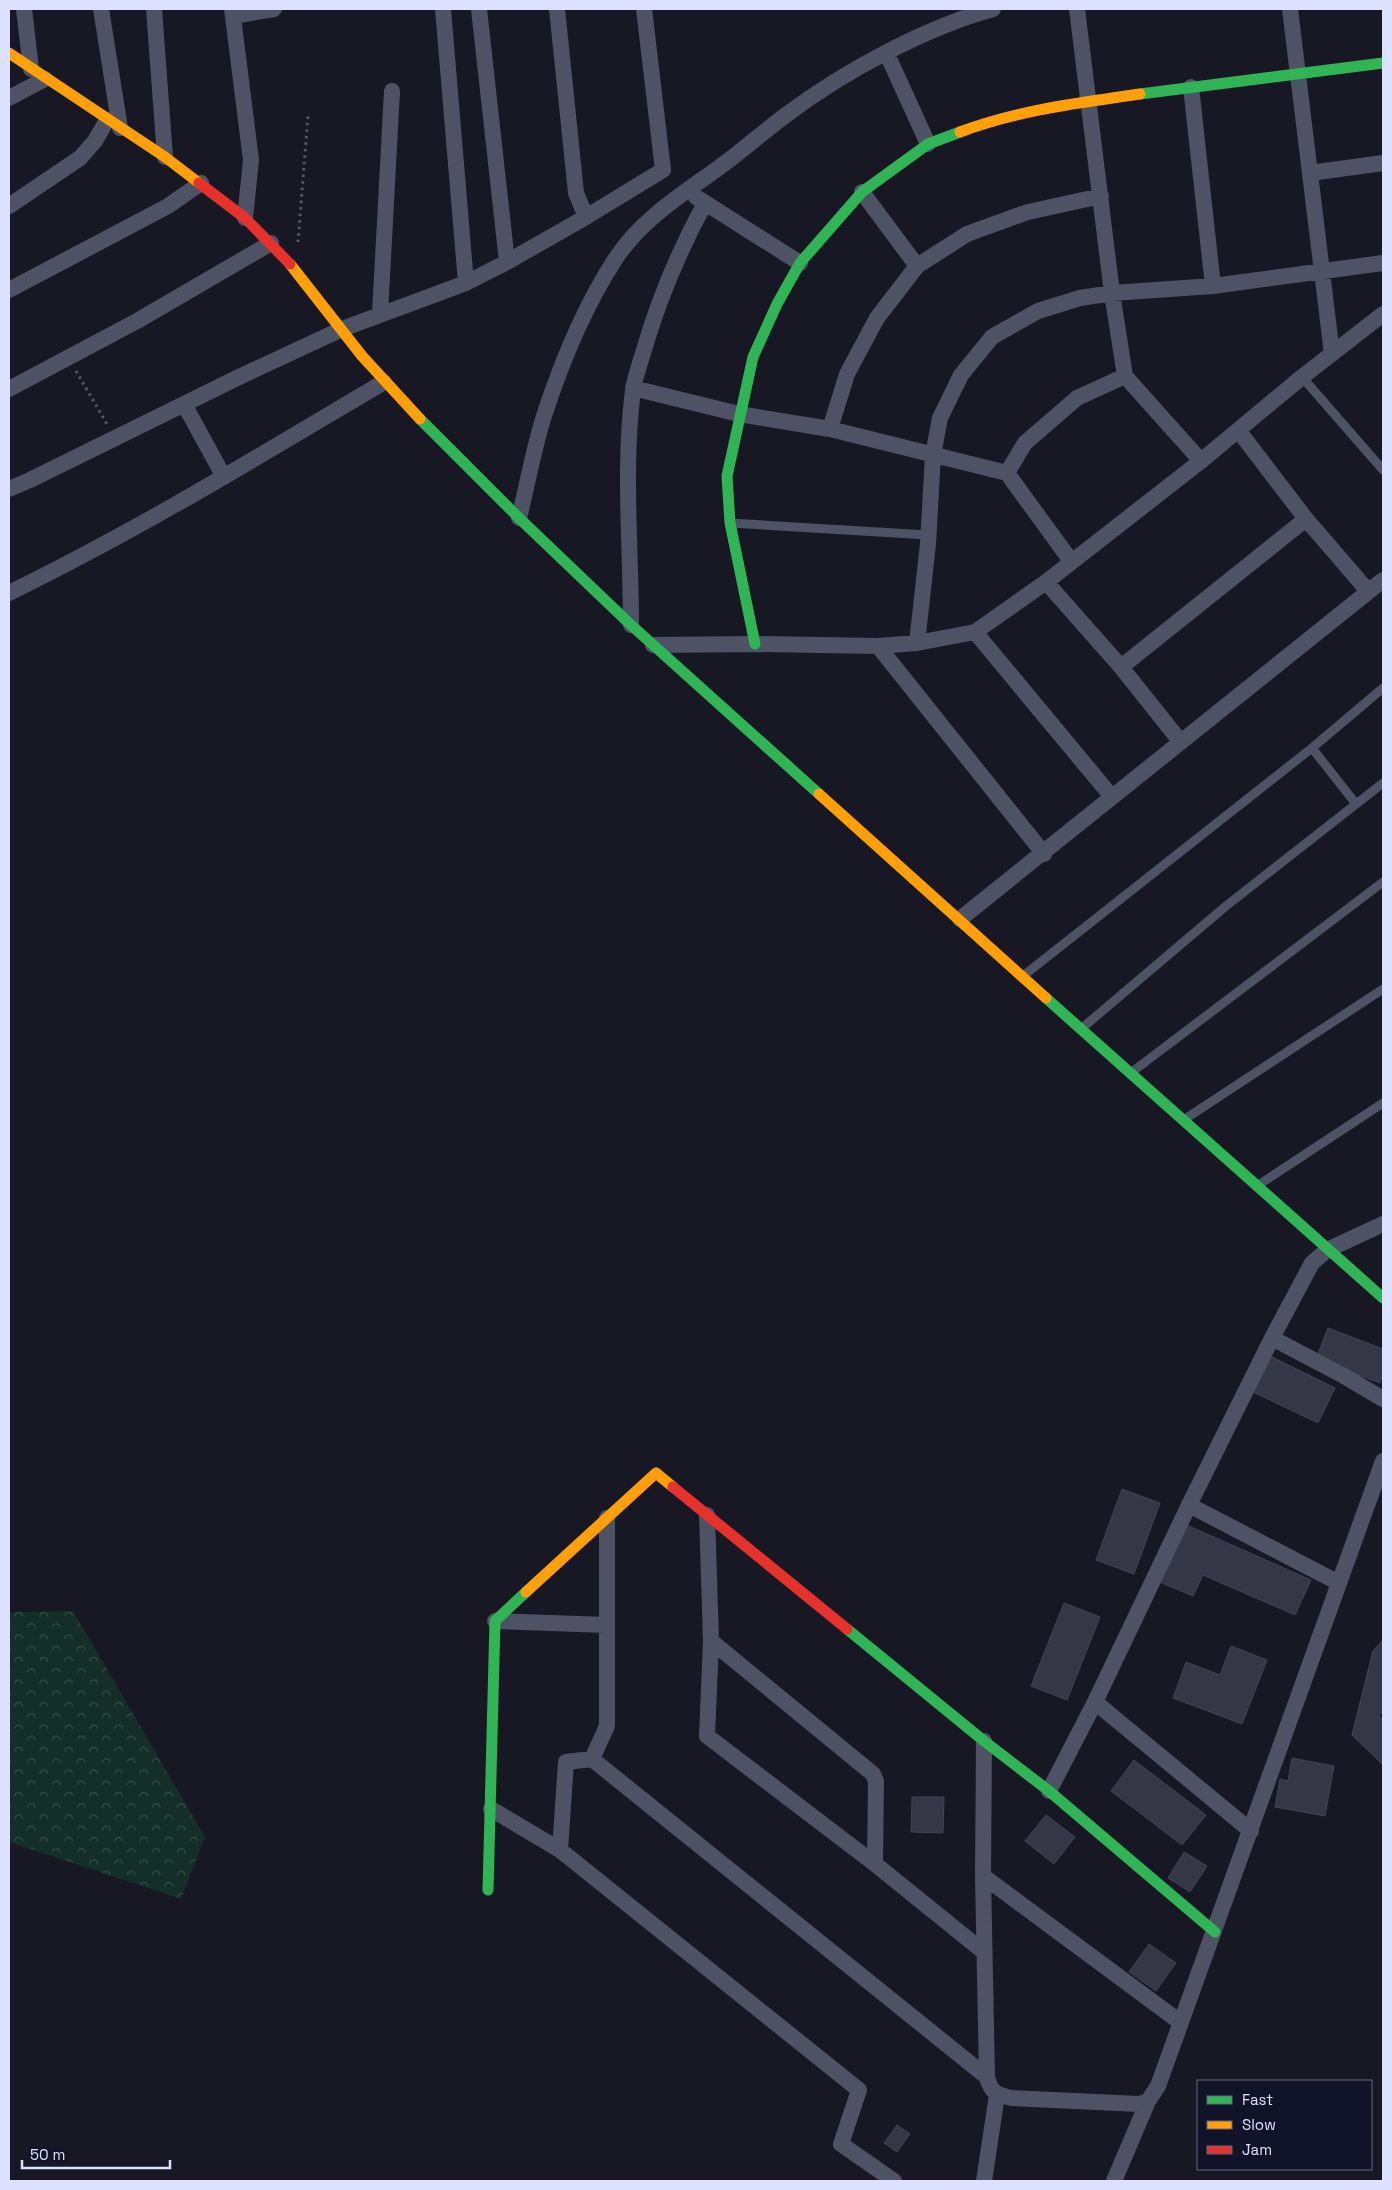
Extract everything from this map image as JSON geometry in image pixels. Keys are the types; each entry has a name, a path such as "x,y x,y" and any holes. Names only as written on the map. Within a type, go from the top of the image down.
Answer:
{"street":[{"path":"24,9 31,69"},
{"path":"101,9 113,124"},
{"path":"154,9 165,157"},
{"path":"245,218 250,160 233,12 274,9"},
{"path":"443,9 466,283"},
{"path":"479,9 507,262"},
{"path":"557,9 576,193 586,217"},
{"path":"9,489 342,329 466,283 586,217 663,170 644,9"},
{"path":"519,518 543,420 568,351 588,305 617,257 646,223 686,190 823,90 928,32 968,16 993,9"},
{"path":"1076,9 1112,293 1125,376 1202,461"},
{"path":"1290,9 1332,354"},
{"path":"9,53 45,79 165,157 245,218 296,270 384,382 519,518 653,646 1327,1250 1383,1298"},
{"path":"887,54 928,144"},
{"path":"755,644 730,523 727,476 739,414 753,357 777,304 800,264 862,192 928,144 980,124 1043,108 1383,63"},
{"path":"9,98 45,79"},
{"path":"1191,87 1213,286"},
{"path":"380,314 392,91"},
{"path":"9,206 80,158 113,124"},
{"path":"1310,173 1383,163"},
{"path":"9,290 168,206 201,183"},
{"path":"686,190 800,264"},
{"path":"862,192 918,266"},
{"path":"830,429 846,374 877,318 918,266 967,234 1028,212 1101,196"},
{"path":"631,625 631,562 627,472 633,388 655,309 679,252 705,203"},
{"path":"9,389 137,321 271,244"},
{"path":"918,643 933,455 940,418 961,375 992,337 1038,311 1080,298 1112,293 1213,286 1383,263"},
{"path":"653,646 755,644 878,646 918,643 976,632 1046,582 1202,461 1302,377 1381,320"},
{"path":"1007,473 1025,443 1077,398 1125,376"},
{"path":"9,593 71,562 224,477 384,382"},
{"path":"633,388 739,414 830,429 1007,473 1071,561"},
{"path":"184,404 224,477"},
{"path":"1238,430 1306,519 1368,591"},
{"path":"1121,667 1306,519"},
{"path":"960,920 1044,854 1180,741 1383,580"},
{"path":"1046,582 1121,667 1180,741"},
{"path":"976,632 1112,797"},
{"path":"878,646 1044,854"},
{"path":"1048,1791 1096,1702 1188,1505 1312,1263 1327,1250 1383,1224"},
{"path":"1272,1338 1344,1376 1383,1400"},
{"path":"1114,2181 1148,2101 1158,2086 1383,1461"},
{"path":"488,1890 495,1621 656,1473 1048,1791 1215,1932"},
{"path":"1188,1505 1339,1583"},
{"path":"707,1515 711,1641 707,1736 875,1864 984,1952"},
{"path":"592,1759 607,1726 607,1518"},
{"path":"495,1621 607,1625"},
{"path":"711,1641 873,1774 876,1782 875,1864"},
{"path":"1096,1702 1251,1831"},
{"path":"984,1741 984,1952 987,2077 990,2089 997,2095 1012,2098 1129,2104 1139,2104 1148,2101"},
{"path":"560,1850 566,1762 592,1759 987,2077"},
{"path":"491,1809 560,1850 860,2090 841,2144 894,2181"},
{"path":"983,1876 1180,2022"},
{"path":"984,2181 997,2095"}],"lane":[{"path":"1302,377 1383,470"},
{"path":"730,523 928,534"},
{"path":"1023,976 1312,748 1383,688"},
{"path":"1312,748 1356,804"},
{"path":"1081,1028 1226,906 1383,783"},
{"path":"1131,1073 1383,882"},
{"path":"1183,1120 1383,989"},
{"path":"1257,1186 1383,1104"}],"path":[{"path":"296,270 308,116"},
{"path":"68,358 115,438"}],"green space":[{"path":"73,1611 205,1837 181,1899 9,1842 9,1612"}],"building":[{"path":"1328,1328 1383,1349 1383,1375 1380,1383 1316,1359"},
{"path":"1268,1355 1335,1388 1318,1423 1251,1391"},
{"path":"1122,1489 1160,1503 1134,1574 1096,1560"},
{"path":"1182,1523 1311,1580 1295,1615 1203,1575 1193,1596 1157,1581"},
{"path":"1064,1603 1100,1617 1067,1700 1031,1686"},
{"path":"1383,1640 1383,1711 1379,1716 1383,1720 1383,1765 1352,1735 1373,1651"},
{"path":"1231,1646 1267,1660 1242,1724 1173,1698 1186,1662 1220,1675"},
{"path":"1292,1758 1334,1766 1325,1816 1275,1807 1280,1779 1288,1781"},
{"path":"1134,1760 1206,1815 1182,1845 1111,1791"},
{"path":"912,1797 944,1797 943,1833 911,1832"},
{"path":"1046,1815 1075,1837 1054,1864 1025,1841"},
{"path":"1184,1852 1207,1866 1190,1892 1168,1878"},
{"path":"1149,1944 1176,1963 1156,1991 1129,1972"},
{"path":"897,2125 910,2134 897,2152 884,2143"}],"traffic: fast":[{"path":"1140,94 1383,63"},
{"path":"755,644 730,523 727,476 753,357 777,304 800,263 862,192 928,144 960,132"},
{"path":"420,419 519,518 631,625 819,794"},
{"path":"1046,998 1383,1298"},
{"path":"488,1890 495,1621 526,1592"},
{"path":"847,1629 984,1741 1049,1791 1215,1932"}],"traffic: slow":[{"path":"9,53 165,157 199,183"},
{"path":"960,132 982,124 1026,113 1140,94"},
{"path":"290,264 362,356 420,419"},
{"path":"819,794 1046,998"},
{"path":"526,1592 656,1473 673,1487"}],"traffic: jam":[{"path":"199,183 245,218 290,264"},
{"path":"673,1487 847,1629"}]}
